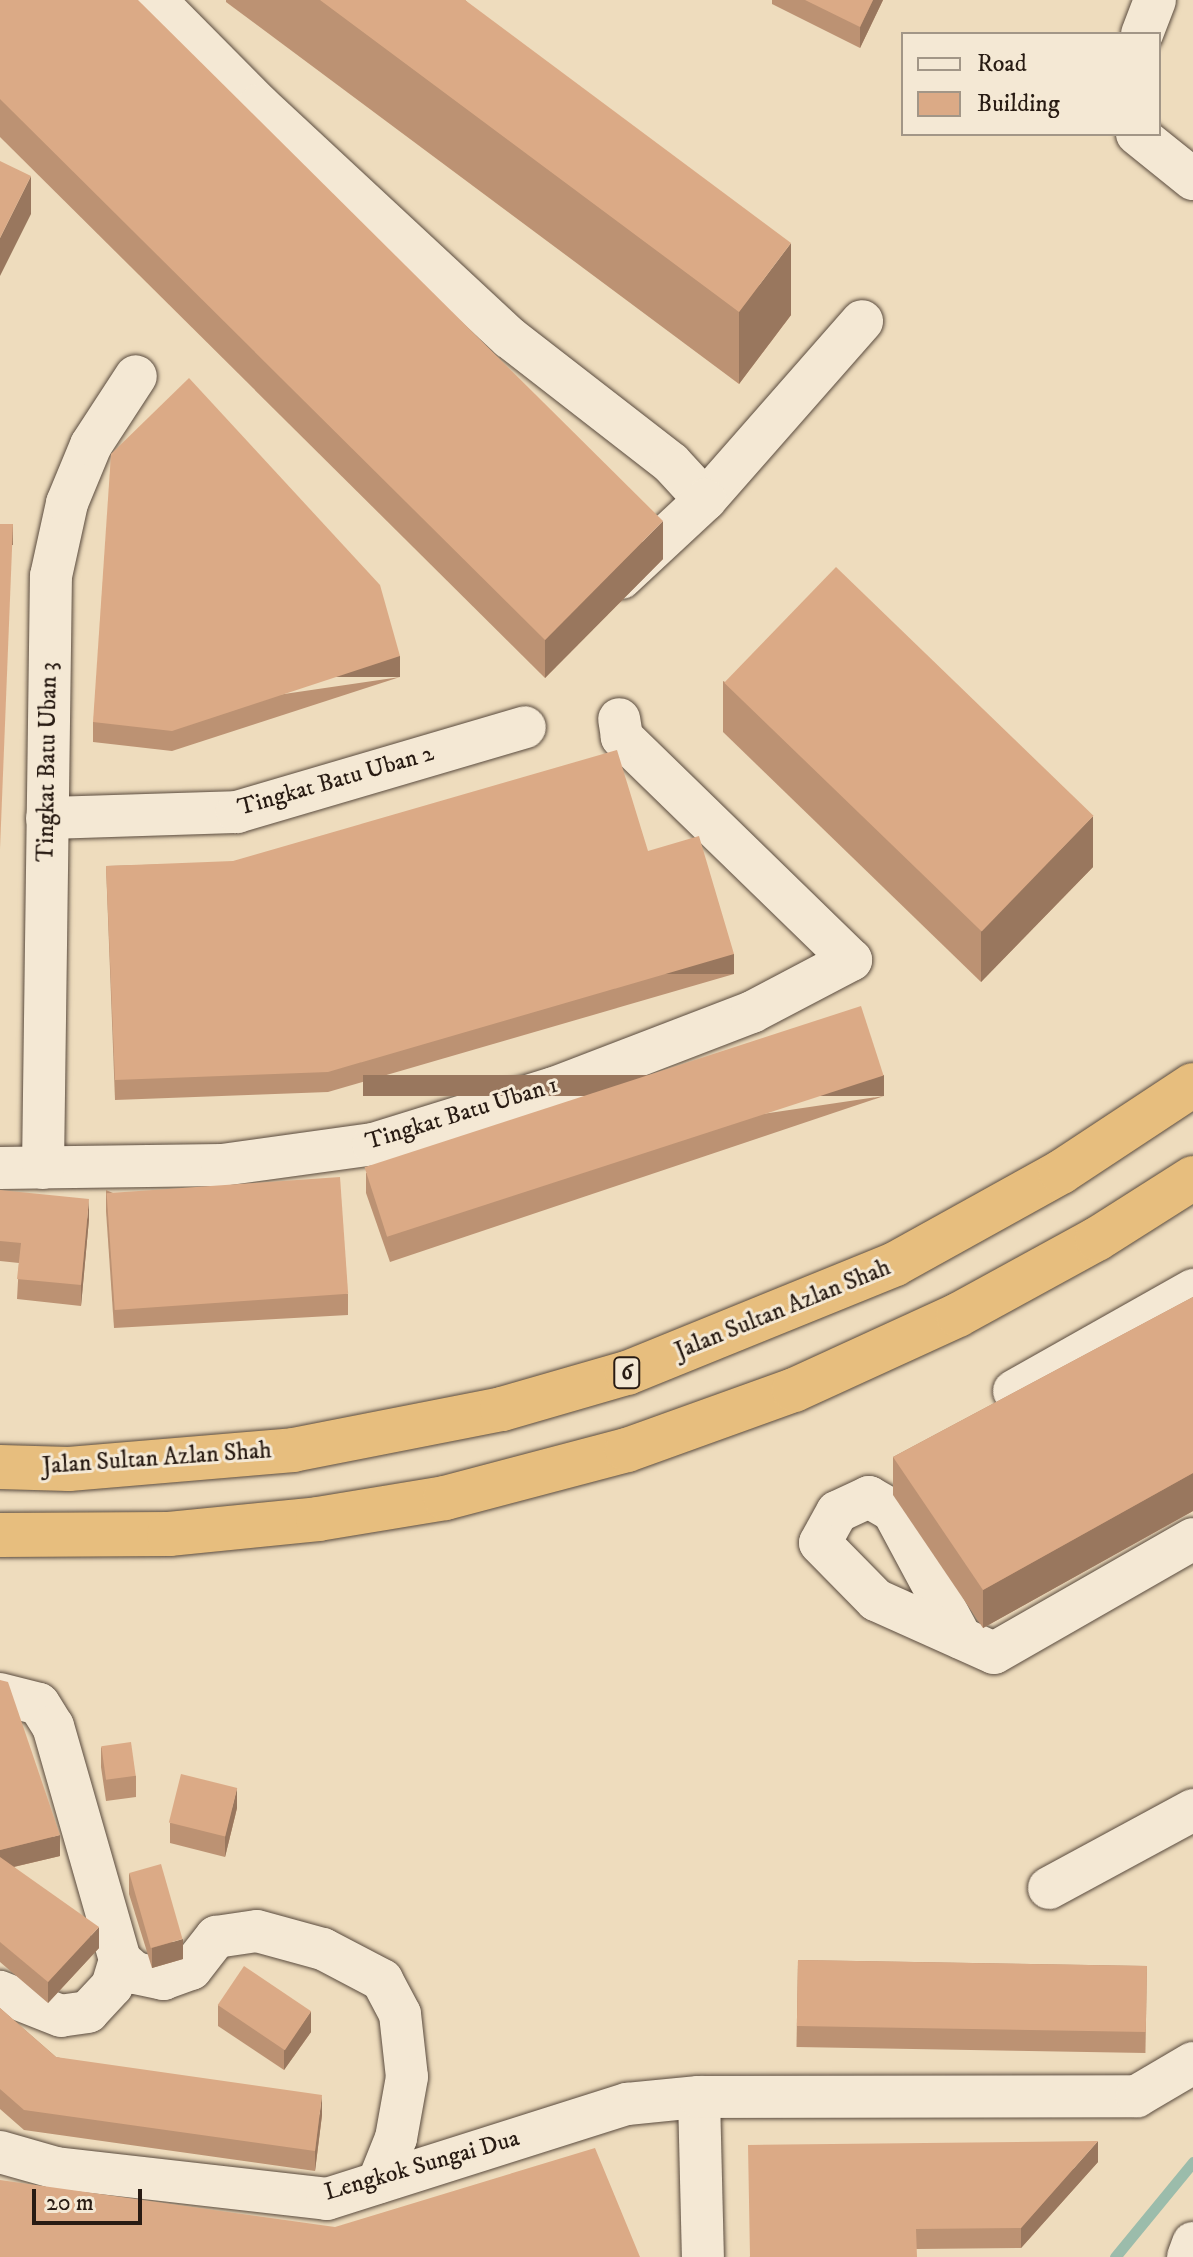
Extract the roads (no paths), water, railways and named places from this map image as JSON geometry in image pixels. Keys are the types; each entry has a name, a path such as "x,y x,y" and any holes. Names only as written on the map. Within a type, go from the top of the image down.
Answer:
{"highway":[{"name":"Jalan Sultan Azlan Shah","path":"0,1467 83,1468 293,1450 502,1409 627,1373 895,1264 1061,1172 1193,1085"},
{"path":"0,1535 169,1534 318,1519 445,1498 627,1450 794,1390 958,1315 1097,1239 1193,1178"}],"street":[{"path":"155,0 259,105 510,338 671,463 705,500"},
{"path":"1143,32 1155,0"},
{"path":"1139,136 1193,179"},
{"path":"592,604 705,500 862,321"},
{"name":"Tingkat Batu Uban 3","path":"43,1168 51,576 67,503 91,445 136,376"},
{"name":"Tingkat Batu Uban 1","path":"0,1168 222,1165 373,1144 554,1088 752,1012 851,960 622,737 619,719"},
{"name":"Tingkat Batu Uban 2","path":"47,818 237,812 525,727"},
{"path":"1014,1391 1193,1290"},
{"path":"961,1638 994,1653 1193,1539"},
{"path":"0,1694 39,1704 53,1726 120,1960 112,1986 88,2012 61,2016 0,1992"},
{"path":"1049,1888 1193,1810"},
{"path":"120,1960 135,1973 163,1979 191,1969 216,1937 257,1931 323,1949 382,1980 400,2014 407,2077 396,2138 378,2183"},
{"name":"Lengkok Sungai Dua","path":"0,2152 56,2168 327,2199 627,2104 699,2097 1137,2096 1193,2063"},
{"path":"699,2097 703,2257"},
{"path":"1188,2257 1193,2243"}],"waterway":[{"path":"1115,2257 1193,2162"}]}
